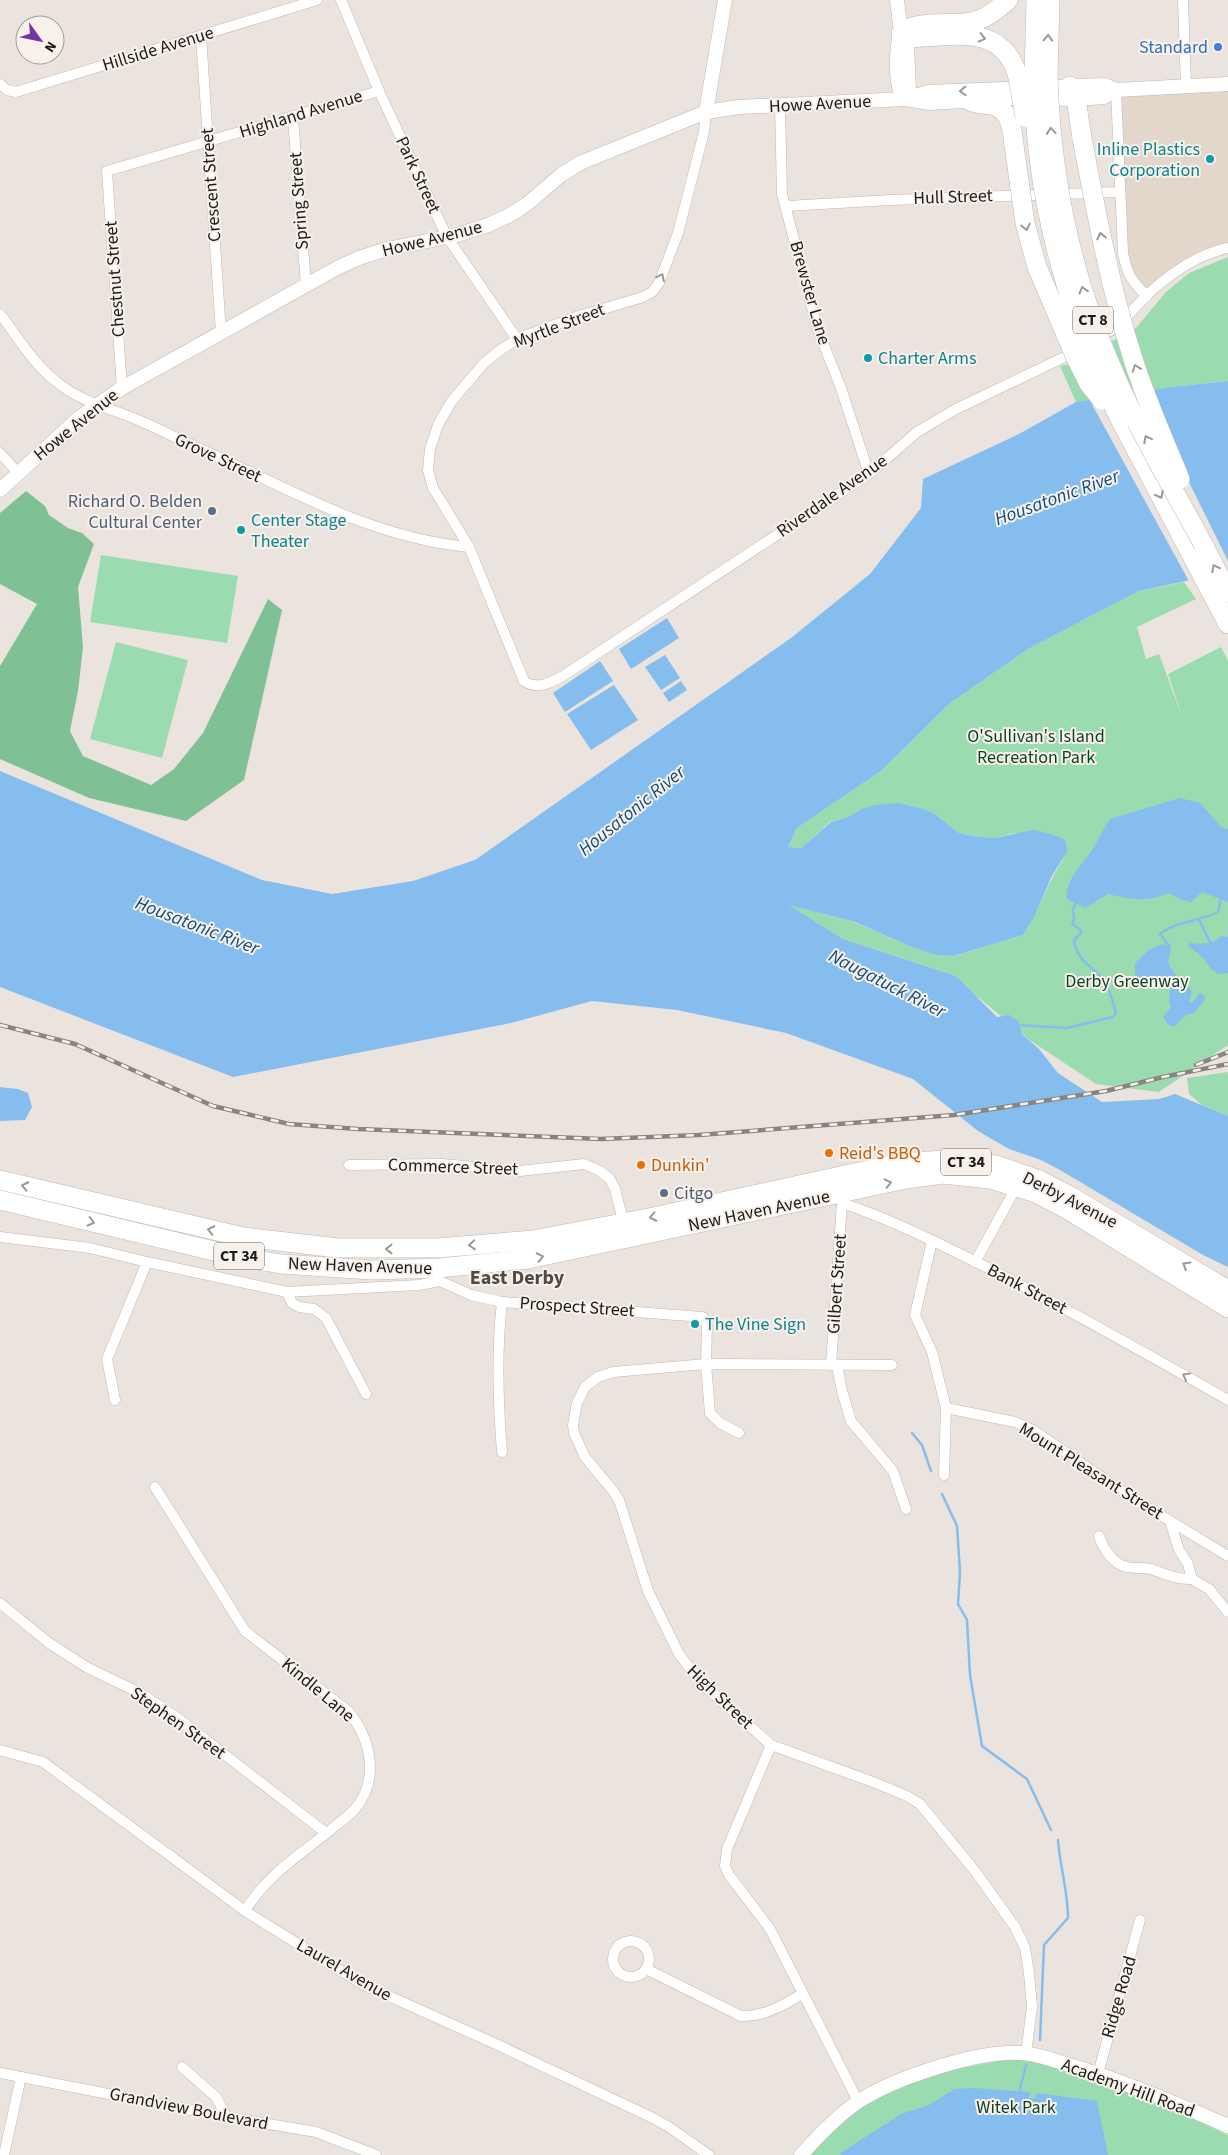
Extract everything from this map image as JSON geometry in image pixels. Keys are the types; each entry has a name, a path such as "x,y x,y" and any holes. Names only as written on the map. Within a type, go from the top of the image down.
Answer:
{"highway":[{"path":"1008,0 995,11 973,22 914,26 901,33 907,38 964,35 983,37 999,45 1033,76"},
{"name":"CT 8","path":"1036,0 1033,76 1035,185 1048,215 1062,271 1078,322 1099,376 1228,624"},
{"name":"CT 8","path":"1050,0 1033,76 1052,142 1057,181 1070,247 1089,310 1122,391 1228,593"},
{"path":"1073,92 1097,215 1126,338 1149,404 1191,507 1203,544"},
{"path":"972,102 996,106 1007,114 1012,125 1027,232 1043,283 1089,384 1121,421"},
{"name":"Derby Avenue","path":"840,1192 900,1163 944,1160 996,1166 1039,1180 1084,1212 1215,1289 1228,1308"},
{"name":"Derby Avenue","path":"840,1192 943,1174 990,1179 1017,1186 1084,1212"},
{"name":"New Haven Avenue","path":"0,1180 243,1237 338,1248 438,1248 625,1231 840,1192"},
{"path":"44,1210 50,1192"},
{"name":"New Haven Avenue","path":"0,1200 179,1244 281,1264 439,1275 528,1259 625,1231"}],"main road":[{"name":"Myrtle Street","path":"706,112 725,0"},
{"path":"897,0 901,33 897,46 898,82 899,92 904,99"},
{"name":"Howe Avenue","path":"0,490 80,417 122,388 306,285 359,258 387,249 473,230 508,216 527,204 580,163 706,112 738,107 904,99 928,92 1073,92 1104,97 1116,90 1228,84"},
{"name":"Howe Avenue","path":"904,99 917,102 972,102 1073,92"},
{"name":"Academy Hill Road","path":"801,2155 858,2101 889,2085 929,2070 996,2055 1026,2054 1098,2074 1159,2096 1228,2126"}],"street":[{"name":"Hillside Avenue","path":"0,84 7,90 16,92 317,0"},
{"name":"Park Street","path":"341,0 379,91 447,237 517,339"},
{"path":"1183,0 1186,86"},
{"name":"Crescent Street","path":"201,36 221,333"},
{"path":"1116,90 1123,252 1126,272 1133,283 1147,296"},
{"name":"Highland Avenue","path":"107,171 293,118 379,91"},
{"name":"Brewster Lane","path":"780,106 782,194 787,206 796,249 818,330 841,388 869,474"},
{"name":"Myrtle Street","path":"519,672 469,547 433,488 428,470 430,449 438,425 451,402 484,363 499,350 517,339 579,316 643,297 652,292 665,269 678,233 704,132 706,112"},
{"name":"Spring Street","path":"293,118 306,285"},
{"name":"Chestnut Street","path":"107,171 122,388"},
{"name":"Hull Street","path":"787,206 891,200 1120,192"},
{"name":"Riverdale Avenue","path":"519,672 524,681 531,686 551,683 563,676 869,474 917,432 956,409 1067,357 1112,331 1147,296 1188,263 1211,252 1228,248"},
{"name":"Grove Street","path":"0,314 48,374 76,396 148,425 322,507 411,536 448,545 469,547"},
{"path":"0,453 18,473"},
{"name":"Commerce Street","path":"349,1165 442,1164 520,1171 584,1164 600,1171 610,1179 615,1190 625,1231"},
{"path":"975,1262 1017,1186"},
{"name":"Bank Street","path":"840,1192 872,1214 975,1262 1102,1328 1228,1400"},
{"name":"Gilbert Street","path":"840,1192 834,1366 851,1421 893,1471 906,1509"},
{"path":"0,1237 90,1248 286,1292 419,1285 439,1275 438,1248"},
{"path":"932,1241 915,1315 937,1368 946,1408 944,1475"},
{"path":"116,1400 108,1358 147,1262"},
{"name":"Prospect Street","path":"439,1275 471,1295 502,1302 699,1316 706,1320 707,1324 706,1364 710,1413 720,1423 739,1433"},
{"path":"286,1292 292,1303 299,1307 314,1309 326,1318 366,1394"},
{"path":"502,1302 497,1343 502,1452"},
{"name":"High Street","path":"892,1365 706,1364 613,1372 598,1377 585,1387 577,1403 573,1425 574,1433 585,1457 614,1492 648,1591 679,1654 700,1682 771,1745 906,1796 928,1811 1015,1927 1025,1948 1030,1973 1032,2007 1026,2054"},
{"name":"Mount Pleasant Street","path":"946,1408 1015,1422 1033,1430 1129,1496 1228,1556"},
{"name":"Kindle Lane","path":"155,1487 245,1631 348,1711 359,1725 366,1740 370,1756 370,1775 365,1792 355,1810 276,1873 251,1901 245,1911"},
{"path":"1170,1521 1179,1550 1188,1564 1192,1579"},
{"path":"1098,1536 1102,1548 1121,1564 1128,1567 1145,1568 1182,1580 1192,1579 1209,1589 1228,1612"},
{"name":"Stephen Street","path":"0,1603 49,1643 88,1668 142,1694 180,1720 326,1834"},
{"path":"771,1745 726,1849 726,1866 735,1884 770,1929 858,2101"},
{"name":"Laurel Avenue","path":"0,1750 43,1762 245,1911 364,1985 496,2044 653,2118 669,2126 709,2155"},
{"name":"Ridge Road","path":"1098,2074 1140,1920"},
{"path":"646,1969 741,2016 755,2016 802,1994"},
{"path":"182,2068 216,2097 227,2117"},
{"name":"Grandview Boulevard","path":"0,2073 227,2117 316,2132 376,2155"},
{"path":"4,2155 21,2077"}],"shaded area":[{"path":"1228,84 1228,248 1211,252 1147,296 1126,272 1116,90"}],"green space":[{"path":"1228,257 1228,381 1171,387 1076,402 1060,366 1070,364 1136,328 1166,292 1189,273"},
{"path":"26,491 45,506 49,515 68,528 82,533 94,544 78,587 83,647 78,691 70,731 83,756 151,785 174,769 203,733 268,599 282,610 244,780 186,821 89,798 0,759 0,666 37,604 0,584 0,513"},
{"path":"101,555 238,576 227,643 90,622"},
{"path":"1184,582 1196,599 1137,627 1146,659 1159,654 1184,722 1168,674 1221,647 1228,661 1228,1045 1159,1092 1096,1084 1031,1041 962,984 956,976 843,939 787,904 854,922 914,948 936,955 955,956 1023,935 1064,858 1014,833 994,838 973,836 959,833 935,814 861,809 848,817 830,822 801,848 788,847 797,828 881,771 949,704 1028,649 1139,591"},
{"path":"116,642 188,660 162,758 90,739"},
{"path":"1228,1072 1228,1116 1202,1105 1189,1094 1187,1078"},
{"name":"Witek Park","path":"1007,2059 1045,2063 1156,2101 1228,2135 1228,2155 804,2155 862,2105 878,2095 913,2080"}],"water":[{"path":"1228,381 1228,572 1139,591 1028,649 949,704 881,771 797,828 788,847 801,848 831,822 848,817 861,809 876,805 898,803 935,814 959,833 973,836 994,838 1033,830 1062,838 1066,842 1067,852 1052,876 1034,917 1023,935 954,956 936,955 914,948 855,922 789,905 843,939 956,976 997,1017 1009,1015 1018,1021 1022,1034 1039,1049 1058,1073 1102,1102 1159,1099 1175,1094 1228,1116 1228,1267 1203,1255 1060,1170 1041,1160 1009,1149 978,1131 913,1079 786,1033 677,1010 592,1001 511,1023 233,1077 0,987 0,771 262,880 332,894 413,881 475,860 791,638 870,574 921,508 923,479 1019,434 1076,402 1171,387"},
{"path":"667,618 679,638 631,669 619,649"},
{"path":"665,655 680,678 661,690 645,667"},
{"path":"600,661 613,681 565,712 553,693"},
{"path":"681,681 687,690 669,702 663,693"},
{"path":"614,685 638,720 591,750 567,714"},
{"path":"1180,798 1200,803 1221,827 1228,829 1228,902 1202,892 1191,902 1168,893 1145,899 1131,899 1108,894 1085,908 1067,899 1067,892 1072,878 1094,847 1110,819"},
{"path":"1221,936 1228,937 1228,973 1219,974 1212,970 1201,956 1188,946 1190,943 1202,944 1215,941"},
{"path":"1162,944 1170,947 1171,952 1168,960 1172,969 1192,991 1189,1002 1192,1003 1200,993 1204,995 1205,1000 1194,1013 1186,1015 1174,1027 1169,1025 1163,1017 1171,1007 1169,1001 1170,989 1161,983 1143,983 1135,976 1135,963 1149,950"},
{"path":"0,1087 18,1089 28,1093 32,1107 25,1120 0,1121"},
{"path":"975,2088 1030,2092 1029,2098 1035,2099 1036,2093 1097,2101 1108,2155 840,2155 901,2114 929,2105 954,2089"}],"pier":[{"path":"1152,387 1183,470 1228,561 1228,575 1190,583 1088,397"}],"waterway":[{"path":"1170,947 1160,934 1172,927 1218,912 1221,899"},
{"path":"1017,1025 1067,1028 1113,1017 1116,1013 1105,983 1082,959 1076,948 1074,940 1081,933 1080,929 1072,924 1074,919 1073,910 1076,902"},
{"path":"1199,920 1210,942"},
{"path":"912,1433 922,1445 931,1471"},
{"path":"942,1494 957,1526 960,1572 958,1604 967,1620 970,1675 982,1746 1027,1779 1051,1830"},
{"path":"1040,2040 1044,1945 1068,1918 1058,1840"},
{"path":"1019,2093 1026,2065"}],"railway":[{"path":"0,1025 75,1044 213,1106 289,1124 358,1129 601,1139 699,1135 954,1115 1106,1091 1228,1064"},
{"path":"1196,1065 1228,1052"}],"place":[{"name":"Standard","path":"1218,47"},
{"name":"Inline Plastics Corporation","path":"1210,159"},
{"name":"Charter Arms","path":"868,358"},
{"name":"Richard O. Belden Cultural Center","path":"212,511"},
{"name":"Center Stage Theater","path":"241,530"},
{"name":"Reid's BBQ","path":"829,1153"},
{"name":"Dunkin'","path":"641,1165"},
{"name":"Citgo","path":"664,1193"},
{"name":"The Vine Sign","path":"695,1324"}],"district":[{"name":"East Derby","path":"517,1278"}],"water label":[{"name":"Housatonic River","path":"1057,498"},
{"name":"Housatonic River","path":"632,811"},
{"name":"Housatonic River","path":"197,926"},
{"name":"Naugatuck River","path":"887,984"}],"park label":[{"name":"O'Sullivan's Island Recreation Park","path":"1036,746"},
{"name":"Derby Greenway","path":"1127,981"}]}
